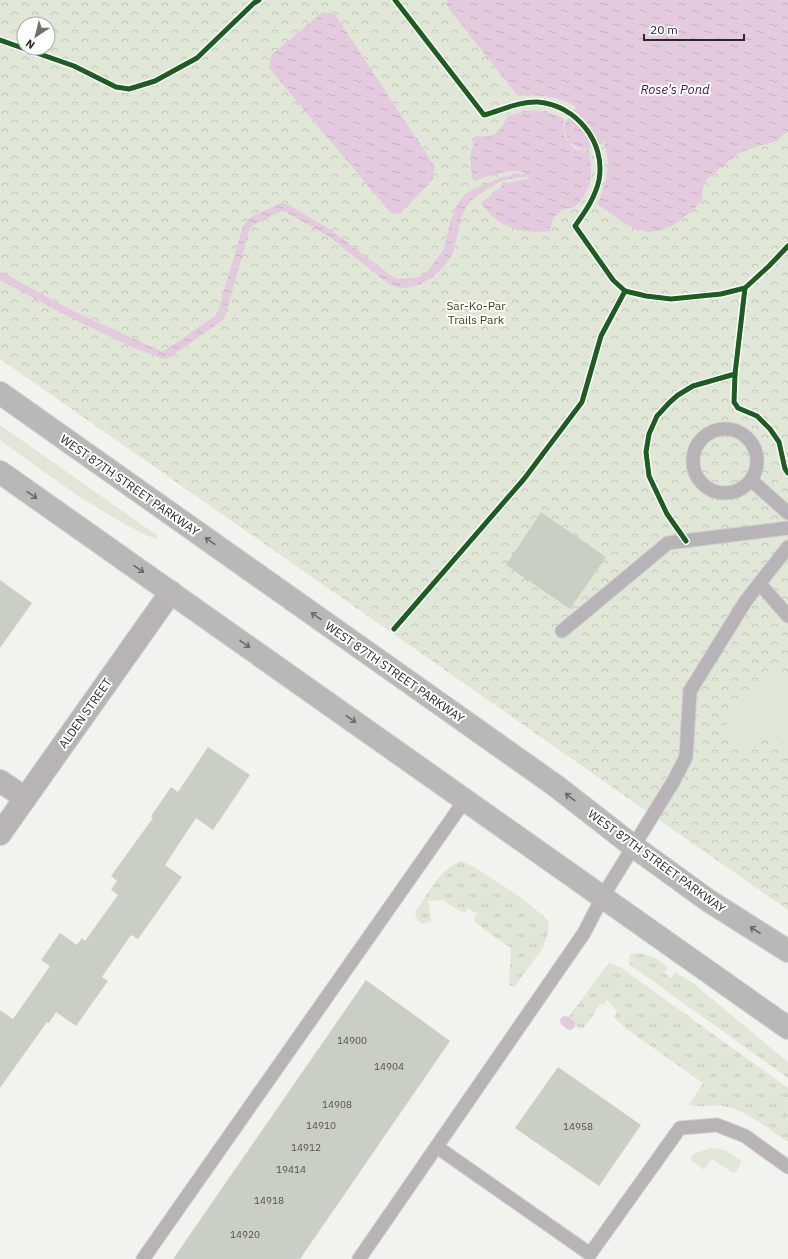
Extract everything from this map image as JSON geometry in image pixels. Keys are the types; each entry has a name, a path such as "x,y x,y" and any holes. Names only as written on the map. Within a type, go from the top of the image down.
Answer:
{"main road":[{"name":"WEST 87TH STREET PARKWAY","path":"0,393 556,786 633,846 709,901 788,951"},
{"path":"0,472 788,1028"}],"street":[{"name":"ALDEN STREET","path":"0,834 171,592"},
{"path":"0,781 25,798"}],"lane":[{"path":"720,429 731,429 741,433 750,440 755,449 758,460 756,471 751,480 744,488 734,492 724,493 714,491 704,486 693,468 693,458 696,447 701,439 710,432 720,429"},
{"path":"751,480 788,513"},
{"path":"562,631 668,543 788,528"},
{"path":"359,1259 584,933 603,896 673,782 686,757 690,691 745,602 788,547"},
{"path":"760,584 788,616"},
{"path":"143,1259 465,800"},
{"path":"437,1147 593,1257 680,1128 717,1125 745,1136 788,1166"}],"green space":[{"name":"Sar-Ko-Par Trails Park","path":"0,0 788,0 788,910 0,359"},
{"path":"0,425 158,536 155,539 134,529 56,481 0,440"},
{"path":"771,667 788,680 788,747 771,734 756,745 738,748 726,739 728,711 733,707 738,708"},
{"path":"462,861 507,888 549,921 548,933 543,948 514,987 509,985 511,948 473,920 477,914 468,908 465,913 454,908 443,900 428,901 431,922 422,924 418,921 415,914 430,889 441,875 454,864"},
{"path":"637,953 657,959 668,968 664,973 671,978 675,972 693,983 788,1062 788,1078 629,964 630,954"},
{"path":"610,963 620,967 788,1088 788,1142 749,1116 732,1108 723,1106 689,1105 703,1083 625,1028 614,1017 617,1011 607,1000 603,1005 601,1003 584,1028 579,1028 566,1020"},
{"path":"712,1148 724,1150 740,1160 741,1163 736,1172 733,1173 712,1159 704,1170 691,1160 692,1155"}],"water":[{"name":"Rose's Pond","path":"447,0 788,0 788,131 776,141 757,146 737,154 706,180 703,188 702,201 696,207 676,224 660,231 648,232 627,225 597,204 604,188 608,166 604,142 587,148 579,148 570,143 578,150 589,150 591,167 590,181 581,200 575,207 565,209 557,214 552,221 550,231 539,232 511,228 503,224 488,212 481,203 506,183 528,179 529,177 501,181 480,194 466,207 459,226 453,253 442,268 426,281 408,288 399,288 390,285 328,236 286,212 281,211 252,226 249,231 223,320 170,357 164,359 134,348 67,316 0,280 0,271 69,309 163,352 216,315 243,226 251,217 281,203 287,204 331,230 393,277 398,279 411,278 419,277 426,273 444,249 450,222 462,197 470,191 502,177 527,173 514,171 507,172 474,181 470,158 476,136 492,136 498,131 507,117 536,110 556,115 564,119 563,125 567,141 565,131 566,123 576,107 555,98 518,96 449,9"},
{"path":"323,12 335,14 435,167 433,179 400,214 390,212 269,68 271,55"}],"building":[{"path":"541,512 606,557 570,609 506,565"},
{"path":"0,580 32,603 0,648"},
{"path":"208,747 250,775 213,830 196,818 165,865 182,877 138,939 131,935 102,977 108,981 76,1026 56,1012 49,1023 47,1022 0,1088 0,1010 13,1019 50,966 41,960 60,933 77,945 82,938 85,941 118,895 111,890 117,881 111,876 153,818 151,816 171,787 178,792"},
{"path":"366,980 450,1041 300,1259 173,1259"},
{"path":"558,1067 641,1125 599,1186 515,1128"}],"waterway":[{"path":"565,1021 570,1025"}],"cycle path":[{"path":"0,40 74,66 116,87 129,89 155,81 197,58 254,3 259,0"},
{"path":"395,0 484,115 518,104 538,102 565,110 576,118 585,128 593,139 598,152 600,166 599,180 592,199 575,226 613,280 625,291 646,296 671,299 721,294 745,288 788,246"},
{"path":"745,288 735,374 734,402 738,408 757,416 770,429 779,442 785,469 788,473"},
{"path":"394,629 524,479 582,402 601,336 625,291"},
{"path":"686,541 667,514 649,476 646,452 649,434 657,416 678,395 693,386 735,374"}]}
